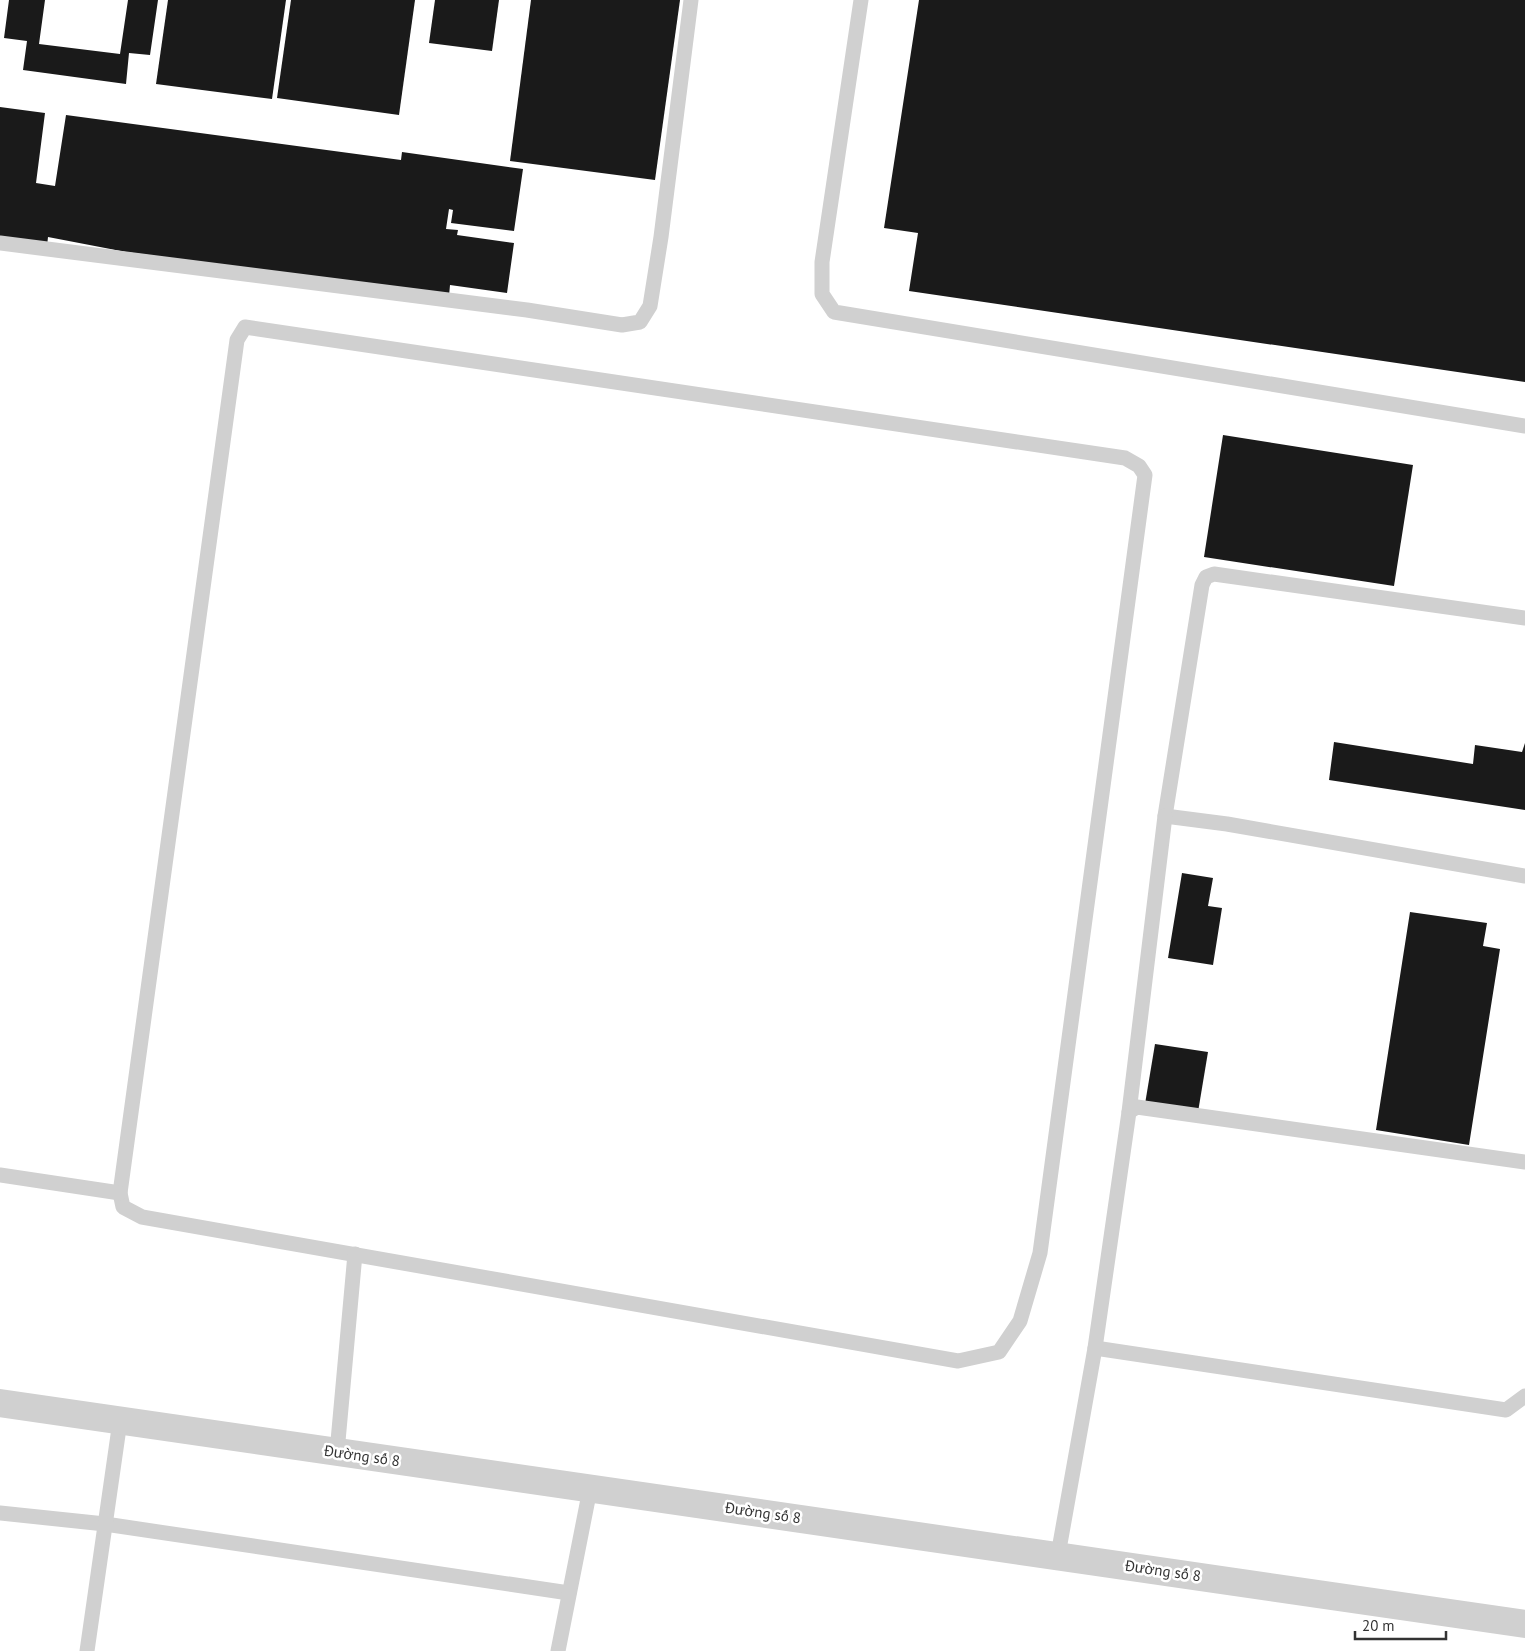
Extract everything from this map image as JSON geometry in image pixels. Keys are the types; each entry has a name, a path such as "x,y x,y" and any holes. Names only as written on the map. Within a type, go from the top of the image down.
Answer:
{"street":[{"name":"Đường số 8","path":"0,1403 1525,1624"}],"lane":[{"path":"0,243 527,310 622,325 640,322 650,306 662,228 691,0"},
{"path":"861,0 822,262 822,294 834,312 1525,426"},
{"path":"245,327 1125,458 1139,466 1145,475 1143,500 1040,1254 1020,1321 999,1352 958,1361 355,1254 142,1217 123,1207 120,1193 237,340 245,327"},
{"path":"1058,1555 1095,1348 1129,1112 1165,816 1202,585 1206,577 1214,574 1525,618"},
{"path":"1165,816 1227,824 1525,876"},
{"path":"1129,1112 1137,1108 1525,1162"},
{"path":"0,1175 120,1193"},
{"path":"337,1452 355,1254"},
{"path":"1095,1348 1506,1410 1525,1396"},
{"path":"87,1651 120,1421"},
{"path":"558,1651 590,1489"},
{"path":"0,1513 105,1524 569,1593"}],"building":[{"path":"9,0 45,0 39,44 120,54 128,0 158,0 150,55 129,53 126,84 23,70 27,41 4,38"},
{"path":"168,0 286,0 272,99 156,84"},
{"path":"291,0 415,0 399,115 277,98"},
{"path":"435,0 499,0 492,51 429,43"},
{"path":"531,0 680,0 655,180 510,161"},
{"path":"919,0 1525,0 1525,382 909,291 918,233 884,228"},
{"path":"0,107 45,113 36,183 55,186 66,115 401,160 402,152 523,169 514,231 451,223 453,210 449,209 446,229 458,230 457,235 514,243 507,293 450,285 449,296 126,252 48,237 47,246 0,239"},
{"path":"1223,435 1413,465 1394,586 1204,557"},
{"path":"1334,742 1473,764 1475,745 1522,752 1525,743 1525,810 1329,780"},
{"path":"1182,873 1213,878 1208,906 1222,908 1213,965 1168,958"},
{"path":"1410,912 1487,923 1483,946 1500,949 1469,1145 1376,1130"},
{"path":"1155,1044 1208,1052 1198,1112 1145,1104"}]}
